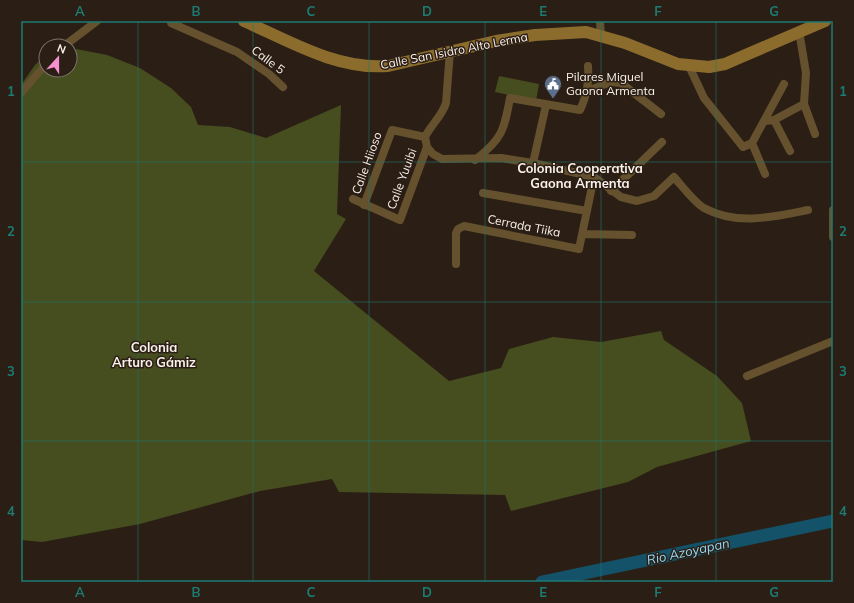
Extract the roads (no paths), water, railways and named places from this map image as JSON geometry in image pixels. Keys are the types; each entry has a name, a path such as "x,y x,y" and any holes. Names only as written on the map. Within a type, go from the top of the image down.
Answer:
{"street":[{"path":"74,38 96,21"},
{"name":"Calle San Isidro Alto Lerma","path":"244,21 327,58 356,66 388,66 450,51 535,35 586,32 625,43 678,64 708,67 725,64 825,21"},
{"path":"600,21 601,37"},
{"name":"Calle 5","path":"171,22 237,52 269,74 283,87"},
{"path":"800,31 806,73 804,104 815,134"},
{"path":"450,51 446,103 444,109 425,137 427,147 433,154 442,160 501,158 533,163 594,177 621,197 637,200 654,196 674,177 704,208 720,214 745,220 762,219 808,210"},
{"path":"475,160 496,142 501,134 505,126 510,98 580,110 587,91 588,66"},
{"path":"689,66 704,98 740,145 749,145"},
{"path":"21,93 38,73"},
{"path":"587,91 612,82 621,83 661,114"},
{"path":"749,145 765,121 784,84"},
{"path":"765,121 774,120 804,104"},
{"path":"533,163 546,105"},
{"path":"774,120 790,151"},
{"name":"Calle Hiioso","path":"364,205 392,130 425,137"},
{"path":"611,191 662,142"},
{"path":"749,145 765,174"},
{"name":"Calle Yuuibi","path":"364,205 400,220 427,147"},
{"path":"594,177 583,234 632,235"},
{"path":"483,193 587,211"},
{"path":"353,199 364,205"},
{"path":"833,210 833,237"},
{"name":"Cerrada Tiika","path":"456,264 456,233 458,229 464,226 579,249 583,234"},
{"path":"747,376 833,341"}],"waterway":[{"name":"Rio Azoyapan","path":"542,582 833,521"}],"place":[{"name":"Pilares Miguel Gaona Armenta","path":"553,99"}],"district":[{"name":"Colonia Cooperativa Gaona Armenta","path":"580,176"},
{"name":"Colonia Arturo Gámiz","path":"154,354"}]}
